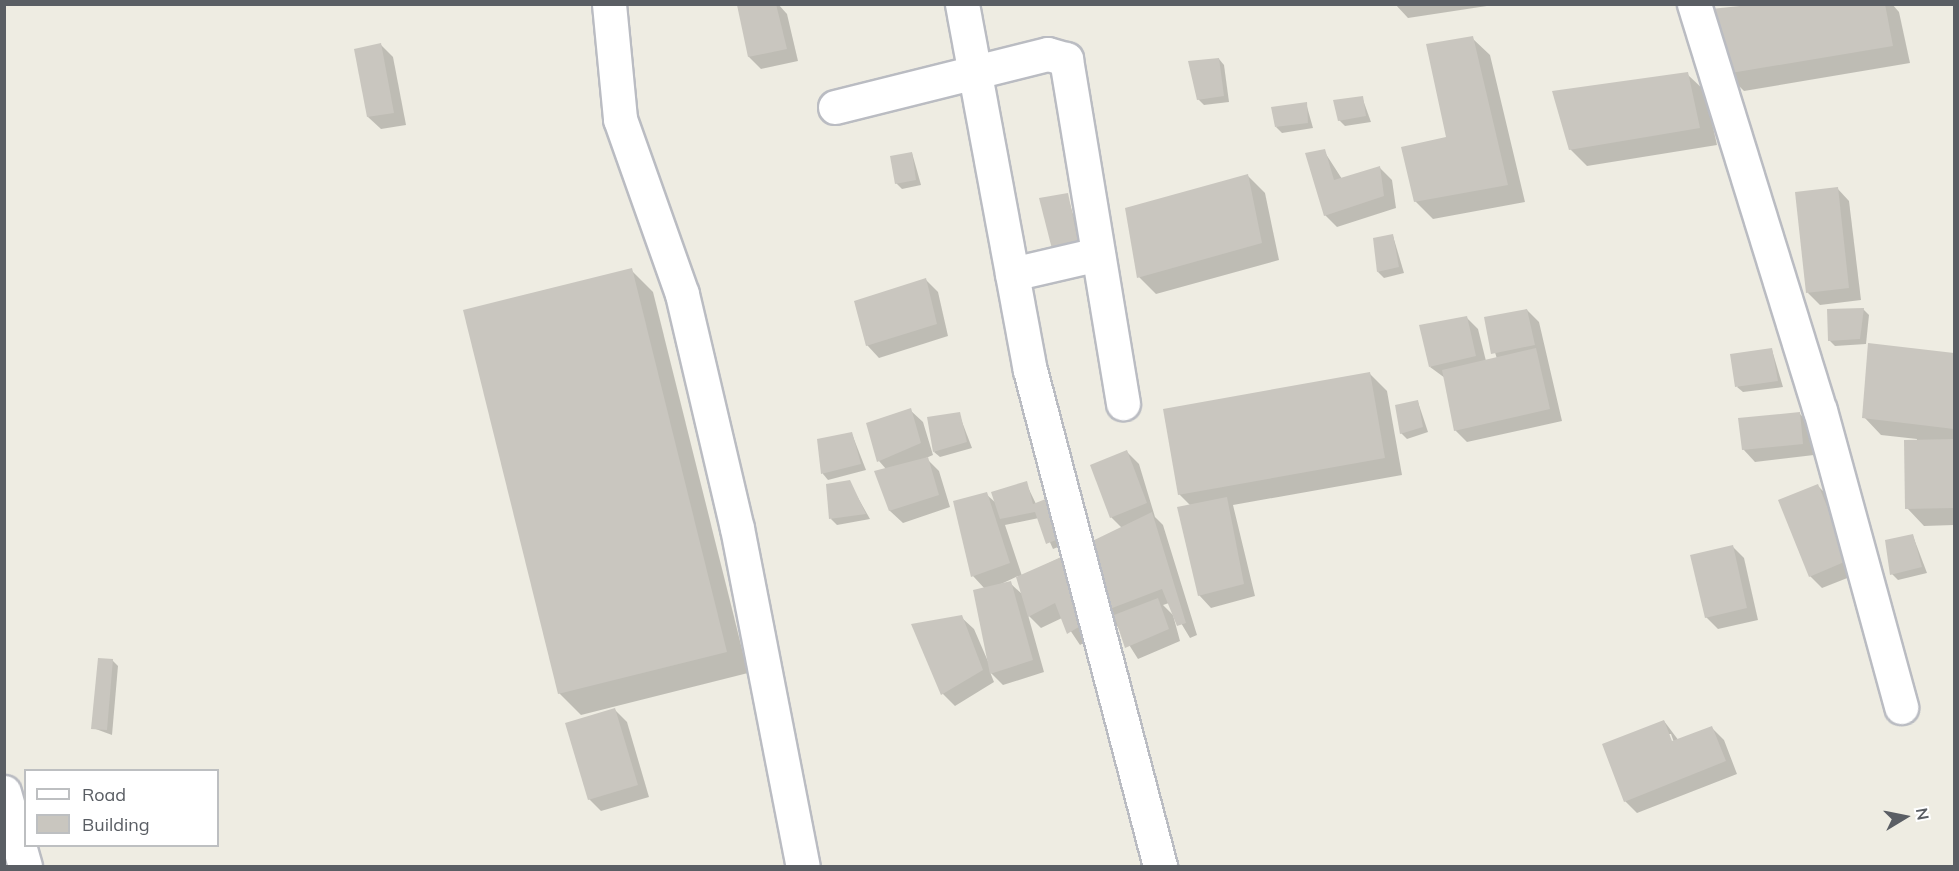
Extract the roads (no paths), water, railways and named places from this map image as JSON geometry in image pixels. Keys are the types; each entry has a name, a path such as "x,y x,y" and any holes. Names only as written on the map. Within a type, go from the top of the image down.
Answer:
{"street":[{"path":"609,4 620,119 682,294 737,528 803,867"},
{"path":"962,4 972,74 1030,370 1160,867"},
{"path":"1694,4 1820,410 1901,707"},
{"path":"835,107 1048,54 1066,59 1123,403"},
{"path":"1012,274 1098,254"},
{"path":"4,792 25,867"}]}
